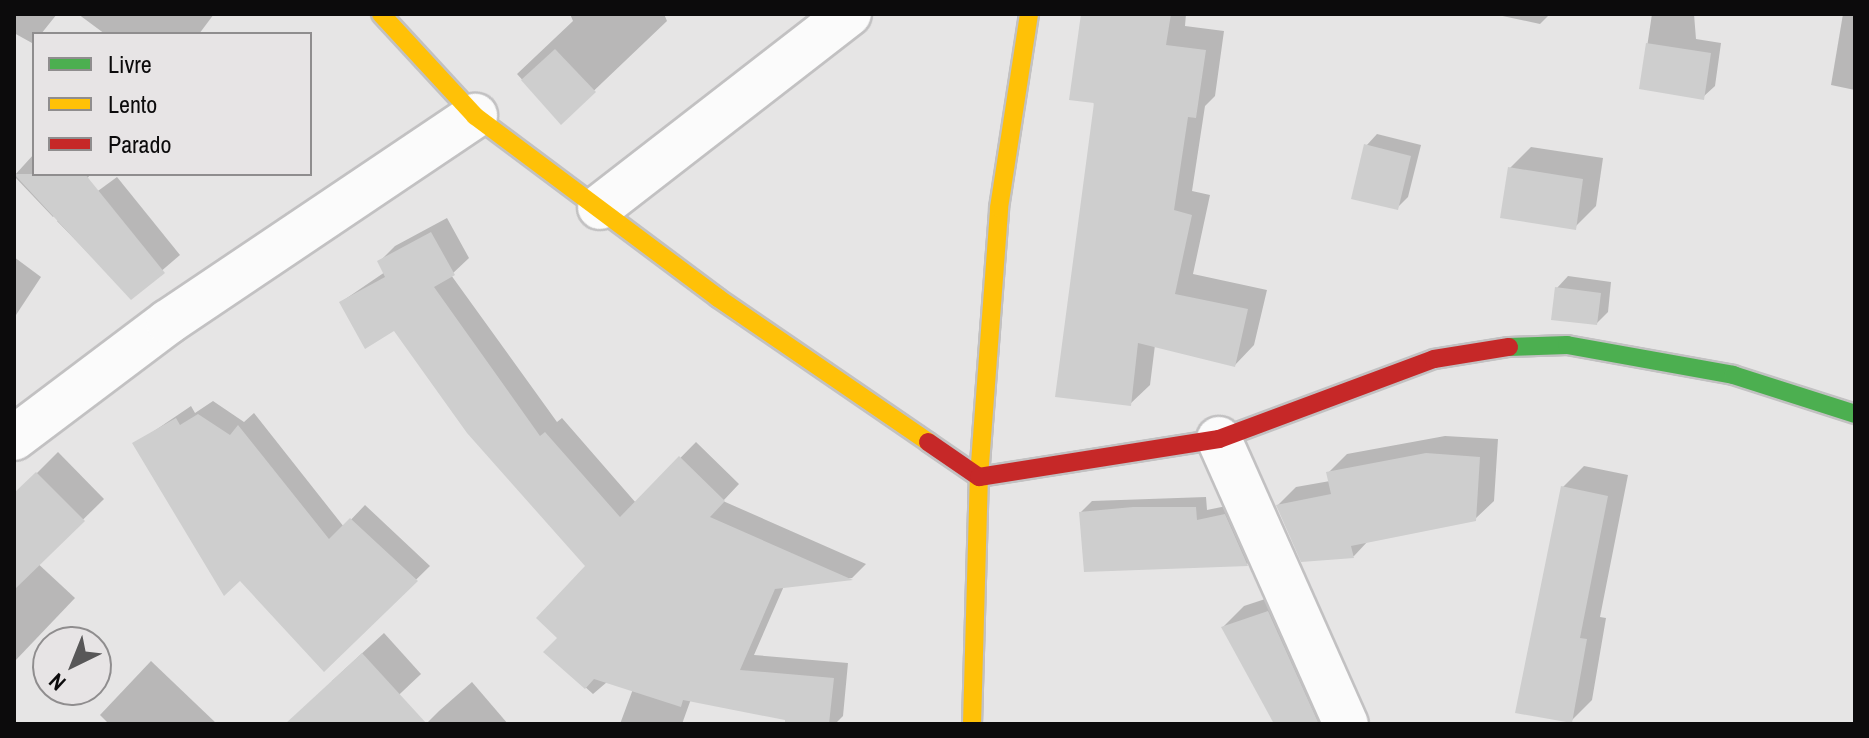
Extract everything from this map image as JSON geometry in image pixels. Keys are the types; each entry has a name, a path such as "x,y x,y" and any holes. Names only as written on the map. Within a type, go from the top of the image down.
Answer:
{"street":[{"path":"381,14 475,116 718,298 979,477 1219,439 1434,359 1490,347 1567,345 1733,375 1855,414"},
{"path":"600,207 849,14"},
{"path":"972,724 979,477 999,208 1029,14"},
{"path":"14,438 168,322 475,116"},
{"path":"1219,439 1346,724"}],"building":[{"path":"1081,14 1171,14 1166,45 1206,50 1196,118 1188,117 1174,210 1192,215 1175,294 1248,309 1235,367 1138,343 1131,406 1055,397 1094,103 1069,100"},
{"path":"1646,43 1711,53 1704,100 1639,89"},
{"path":"555,49 596,92 561,125 521,80"},
{"path":"1364,144 1411,156 1398,210 1351,199"},
{"path":"1508,167 1583,179 1576,230 1500,218"},
{"path":"14,174 87,176 165,273 131,300"},
{"path":"431,232 455,275 434,287 540,436 545,432 620,517 679,456 725,501 710,517 853,580 775,589 740,670 834,678 829,724 785,724 785,720 683,700 681,707 594,679 585,689 543,652 557,638 536,618 585,566 467,433 394,331 365,349 339,302 385,277 377,261"},
{"path":"1555,287 1601,293 1597,325 1551,320"},
{"path":"198,414 230,435 238,425 329,539 350,518 418,581 324,672 240,581 224,596 132,443 176,418 180,425"},
{"path":"1426,453 1480,457 1476,521 1351,546 1354,558 1301,562 1276,505 1331,494 1326,472"},
{"path":"36,472 85,521 14,590 14,493"},
{"path":"1561,486 1608,496 1580,638 1587,639 1572,723 1515,713"},
{"path":"1133,507 1196,507 1197,520 1225,514 1248,566 1084,572 1079,512"},
{"path":"1268,611 1319,724 1274,724 1221,627"},
{"path":"362,653 427,724 285,724"}],"traffic: fast":[{"path":"1509,347 1567,345 1733,375 1855,414"}],"traffic: slow":[{"path":"381,14 475,116 718,298 928,442"},
{"path":"972,724 979,477 999,208 1029,14"}],"traffic: jam":[{"path":"928,442 979,477 1219,439 1434,359 1509,347"}]}
